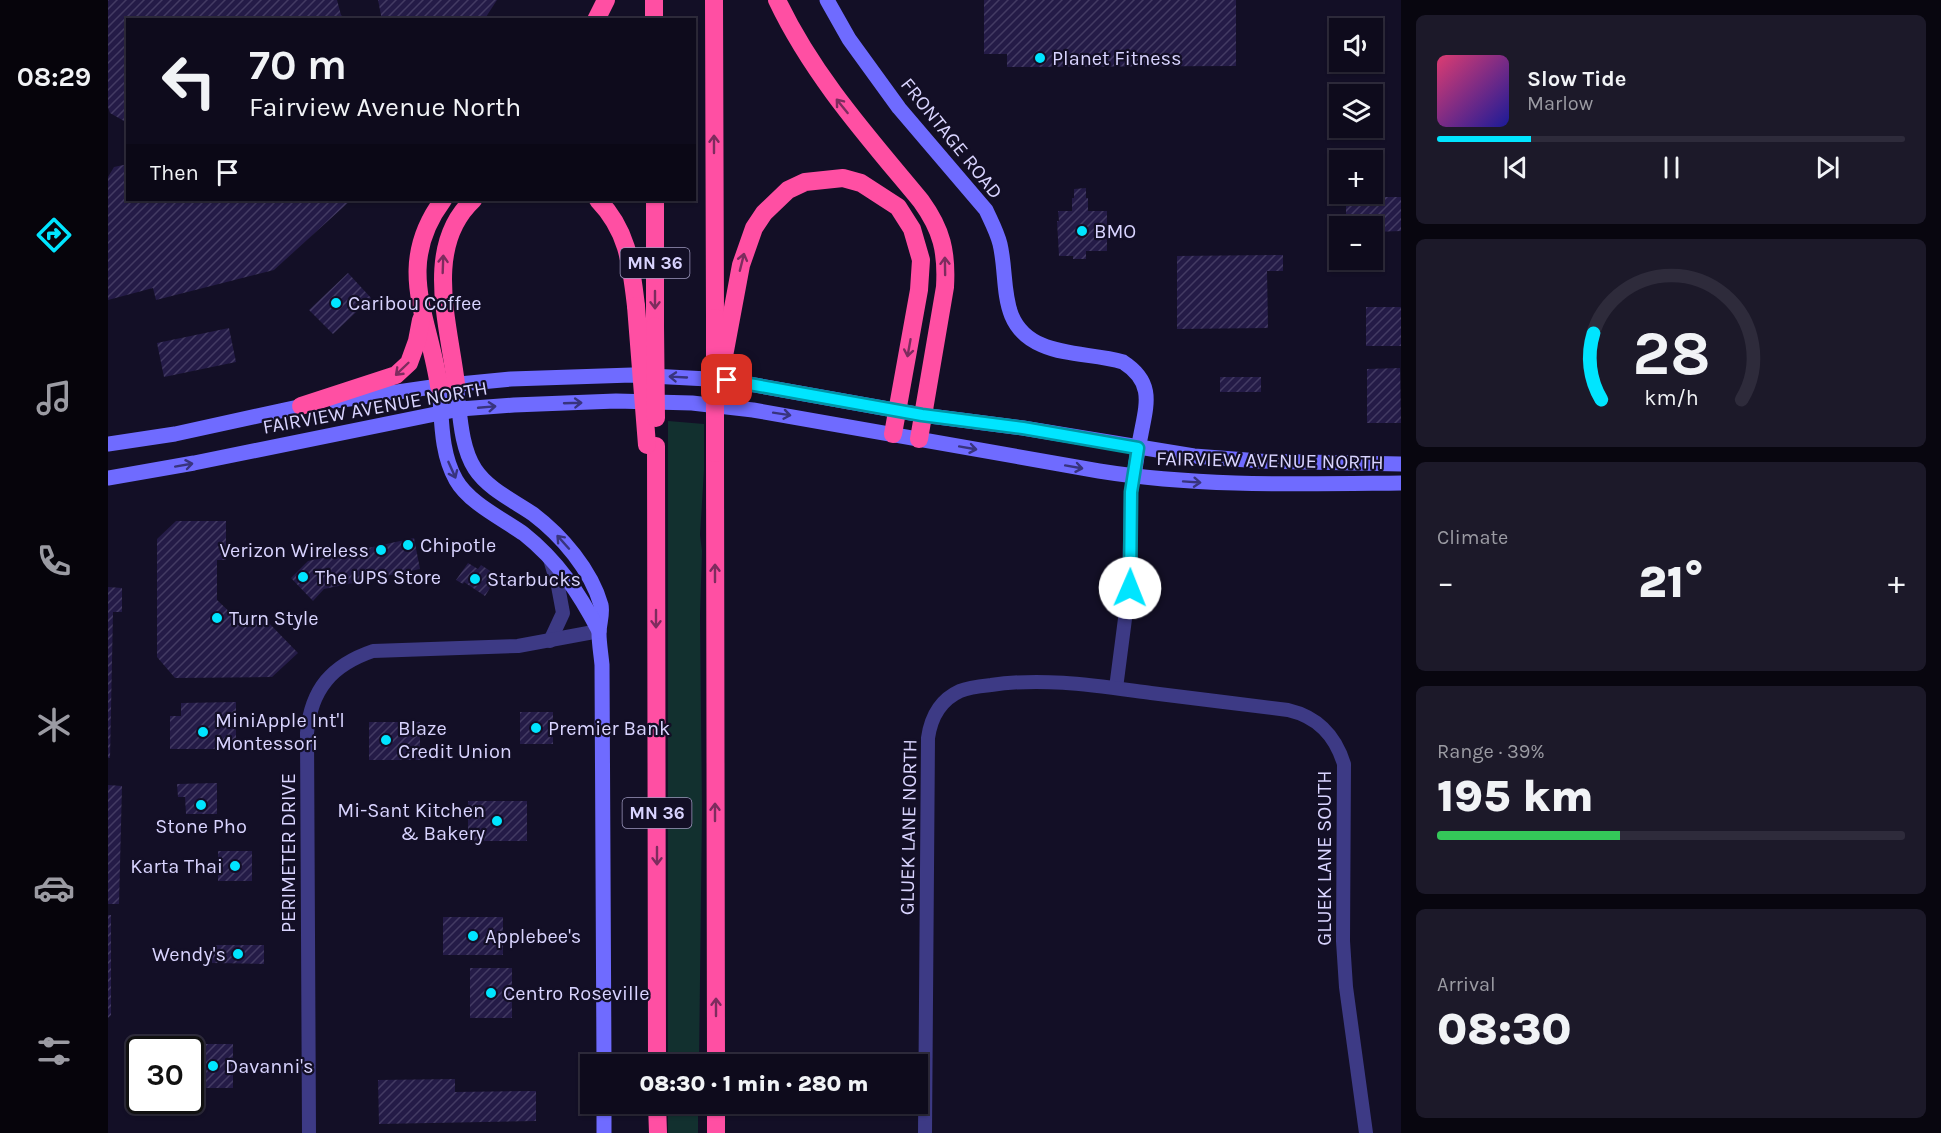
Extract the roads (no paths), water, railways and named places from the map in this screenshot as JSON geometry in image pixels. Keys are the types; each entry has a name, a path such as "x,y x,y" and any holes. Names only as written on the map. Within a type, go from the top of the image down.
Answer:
{"highway":[{"path":"597,18 606,0"},
{"path":"654,0 654,18"},
{"name":"MN 36","path":"714,0 724,356 714,380 716,1054"},
{"path":"777,0 805,52 832,93 921,201 939,231 946,266 945,287 919,439"},
{"path":"723,319 747,243 754,228 775,201 788,190 805,182 823,179 843,178 872,189 898,207 905,217 912,229 921,260 919,290 893,434"},
{"path":"442,201 427,225 420,244 417,264 422,315 435,361 448,385"},
{"path":"448,385 444,252 448,235 456,220 472,201"},
{"path":"599,201 608,210 619,228 627,247 636,306 651,445"},
{"name":"MN 36","path":"655,201 655,327 651,445 656,560 657,1054"},
{"path":"302,406 396,375 409,363 417,341 422,315"},
{"path":"657,1114 658,1133"},
{"path":"716,1114 716,1133"}],"street":[{"name":"FRONTAGE ROAD","path":"827,0 849,39 899,108 986,210 1000,244 1007,302 1020,328 1042,345 1123,362 1140,376 1147,398 1134,477"},
{"name":"FAIRVIEW AVENUE NORTH","path":"108,444 175,434 302,406 448,385 602,375 727,380 899,409 922,415 1023,428 1194,456 1260,461 1401,464"},
{"path":"448,385 460,409 469,459 482,479 534,515 560,538 580,562 602,607 599,631 602,665 604,1054"},
{"path":"448,385 442,413 443,437 447,461 457,482 473,499 524,535 549,557 567,577 599,631"},
{"name":"FAIRVIEW AVENUE NORTH","path":"108,478 194,463 460,409 604,401 692,403 794,416 1134,477 1221,484 1401,483"},
{"path":"1116,688 1130,588 1131,492 1134,477"},
{"path":"549,557 563,613 550,641"},
{"name":"PERIMETER DRIVE","path":"309,1133 307,733 313,702 326,681 343,664 373,651 518,646 599,631"},
{"name":"GLUEK LANE NORTH","path":"925,1133 928,738 934,714 941,704 961,691 1003,683 1071,682 1116,688"},
{"name":"GLUEK LANE SOUTH","path":"1116,688 1297,712 1323,726 1333,737 1344,764 1342,894 1345,975 1366,1133"},
{"path":"604,1114 604,1133"}],"place":[{"name":"Planet Fitness","path":"1040,58"},
{"name":"BMO","path":"1082,231"},
{"name":"Caribou Coffee","path":"336,303"},
{"name":"Chipotle","path":"408,545"},
{"name":"Verizon Wireless","path":"381,550"},
{"name":"The UPS Store","path":"303,577"},
{"name":"Starbucks","path":"475,579"},
{"name":"Turn Style","path":"217,618"},
{"name":"Premier Bank","path":"536,728"},
{"name":"MiniApple Int'l Montessori","path":"203,732"},
{"name":"Blaze Credit Union","path":"386,740"},
{"name":"Stone Pho","path":"201,805"},
{"name":"Mi-Sant Kitchen & Bakery","path":"497,821"},
{"name":"Karta Thai","path":"235,866"},
{"name":"Applebee's","path":"473,936"},
{"name":"Wendy's","path":"238,954"},
{"name":"Centro Roseville","path":"491,993"},
{"name":"Davanni's","path":"213,1066"}]}
